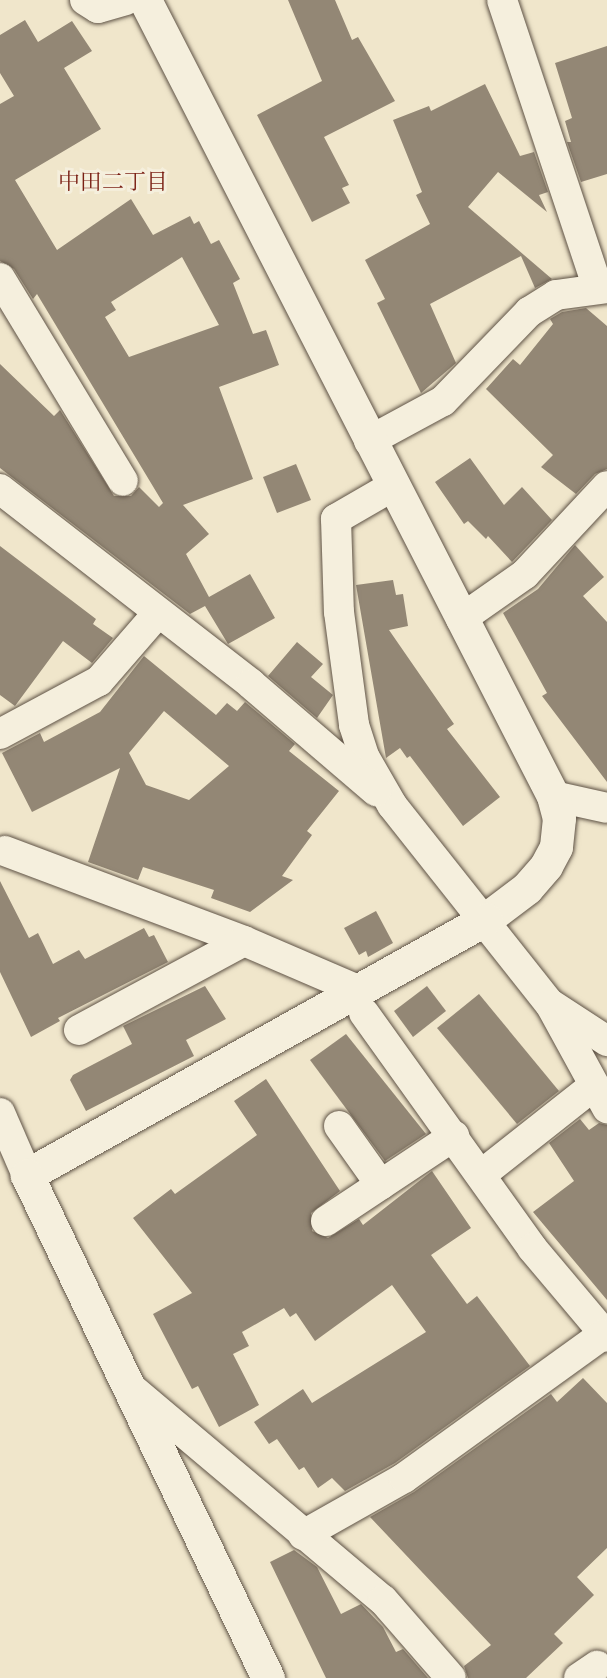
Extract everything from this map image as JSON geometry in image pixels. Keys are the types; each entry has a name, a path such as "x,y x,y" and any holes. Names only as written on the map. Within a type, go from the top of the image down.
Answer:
{"street":[{"path":"85,0 98,8 126,0"},
{"path":"27,1175 361,1002 486,919 527,888 546,866 556,847 559,818 553,796 369,441 145,0"},
{"path":"369,441 443,401 529,312 556,295 602,287 502,0"},
{"path":"0,278 123,481"},
{"path":"393,486 336,519 339,612 354,725 365,758 392,805 448,880 486,919 550,1004 600,1098 482,1174"},
{"path":"461,619 525,574 607,486"},
{"path":"0,489 251,684 392,805"},
{"path":"0,734 99,681 158,613"},
{"path":"553,796 607,808"},
{"path":"5,851 244,941 361,1002 532,1248 605,1336 404,1478 303,1534"},
{"path":"78,1030 244,941"},
{"path":"550,1004 607,1041"},
{"path":"0,1113 27,1175 268,1678"},
{"path":"339,1126 381,1185"},
{"path":"0,1127 27,1175"},
{"path":"326,1221 454,1136"},
{"path":"131,1388 383,1600 451,1678"}],"building":[{"path":"288,0 335,0 352,40 358,37 395,101 324,137 349,185 342,188 350,203 312,222 257,115 322,81"},
{"path":"25,20 38,42 72,21 92,51 64,68 101,129 15,180 57,250 131,199 153,235 190,216 194,224 199,221 211,244 219,240 240,279 233,283 253,334 266,330 279,365 219,387 253,479 183,505 209,534 186,554 209,597 250,574 275,618 228,644 205,606 190,614 0,468 0,364 54,416 60,410 114,496 131,496 139,487 159,507 163,503 37,294 33,299 14,269 0,261 0,104 14,96 0,73 0,35","holes":["182,257 219,325 129,357 105,317 116,310 111,302"]},
{"path":"607,46 607,174 581,182 567,142 571,142 565,121 572,118 555,63"},
{"path":"485,84 520,156 534,152 548,192 539,195 547,212 498,172 468,207 552,279 535,288 521,256 430,304 456,363 421,393 377,303 385,299 365,260 430,224 416,195 422,192 393,120 429,106 431,111"},
{"path":"586,308 607,326 607,469 595,474 576,494 541,467 553,455 486,389 513,359 520,365 553,324 550,319 562,312"},
{"path":"470,458 504,505 522,487 552,520 512,562 488,536 486,539 468,521 464,524 435,482"},
{"path":"296,464 311,500 277,513 263,477"},
{"path":"575,545 604,577 583,596 607,622 607,782 542,696 547,693 503,613 538,589"},
{"path":"0,546 96,619 93,624 113,638 92,663 63,641 15,706 0,695"},
{"path":"393,580 396,595 403,594 408,626 389,630 454,724 447,729 500,797 463,826 410,756 407,758 400,748 386,758 356,585"},
{"path":"297,642 323,664 311,677 333,695 317,718 268,676"},
{"path":"144,656 216,715 227,703 237,711 245,702 295,744 289,751 339,791 307,831 312,835 282,876 293,880 250,912 211,898 214,890 143,867 138,880 88,862 120,768 32,812 2,753 40,733 44,742 100,712","holes":["164,711 229,766 189,800 146,785 129,753"]},
{"path":"0,881 29,938 38,933 53,964 79,950 85,959 144,928 149,937 154,935 168,962 58,1018 60,1021 31,1037 0,972"},
{"path":"376,911 393,943 368,957 366,951 359,955 344,928"},
{"path":"205,986 226,1019 186,1040 194,1056 86,1111 70,1080 73,1075 132,1044 123,1026"},
{"path":"427,986 446,1011 413,1037 394,1011"},
{"path":"479,994 559,1091 517,1124 437,1028"},
{"path":"346,1034 426,1134 385,1161 310,1060"},
{"path":"266,1079 340,1191 311,1213 312,1231 328,1238 359,1219 363,1225 432,1171 471,1228 431,1255 467,1304 477,1296 530,1366 395,1463 345,1491 332,1478 318,1488 304,1467 299,1470 277,1439 269,1444 254,1422 303,1389 312,1403 426,1332 392,1285 315,1341 296,1313 290,1317 284,1308 242,1332 249,1346 233,1354 259,1405 219,1427 198,1386 192,1389 153,1314 192,1293 133,1218 171,1189 175,1194 257,1135 234,1101"},
{"path":"580,1119 589,1130 599,1123 607,1125 607,1300 533,1212 574,1181 549,1143"},
{"path":"583,1378 607,1403 607,1548 577,1577 594,1595 554,1634 563,1643 526,1678 468,1678 464,1666 491,1645 370,1517 414,1492 551,1394 557,1402"},
{"path":"294,1550 317,1567 341,1614 361,1604 383,1627 396,1652 403,1649 428,1678 326,1678 270,1562"}],"district":[{"name":"中田二丁目","path":"113,183"}]}
